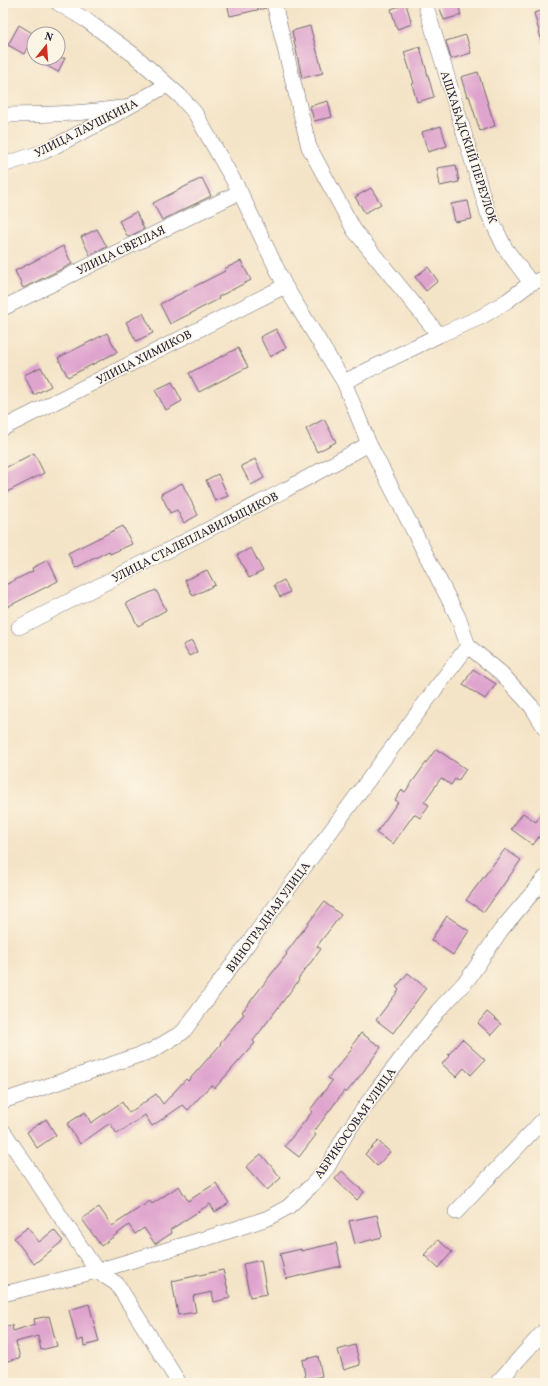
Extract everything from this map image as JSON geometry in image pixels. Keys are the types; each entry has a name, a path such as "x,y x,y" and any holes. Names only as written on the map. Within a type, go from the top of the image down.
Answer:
{"street":[{"path":"58,3 86,20 128,51 180,96 195,113 240,192 285,286 344,382 369,444 458,617 468,646 501,673 532,707 545,728"},
{"path":"274,3 309,147 354,230 439,335"},
{"name":"АШХАБАДСКИЙ ПЕРЕУЛОК","path":"425,3 488,213 505,248 531,283"},
{"name":"УЛИЦА ЛАУШКИНА","path":"3,165 43,152 98,124 167,85"},
{"path":"3,115 45,115 130,106"},
{"name":"УЛИЦА СВЕТЛАЯ","path":"3,308 240,192"},
{"path":"344,382 439,335 481,318 531,283 545,278"},
{"name":"УЛИЦА ХИМИКОВ","path":"3,428 285,286"},
{"name":"УЛИЦА СТАЛЕПЛАВИЛЬЩИКОВ","path":"19,627 285,490 369,444"},
{"name":"ВИНОГРАДНАЯ УЛИЦА","path":"3,1101 151,1050 184,1032 468,646"},
{"name":"АБРИКОСОВАЯ УЛИЦА","path":"3,1294 97,1271 224,1233 268,1218 288,1207 311,1186 327,1168 346,1134 376,1091 438,1011 468,978 501,930 545,878"},
{"path":"456,1212 545,1118"},
{"path":"3,1131 97,1271 117,1284 179,1383"},
{"path":"497,1383 545,1330"}],"building":[{"path":"227,3 265,3 266,8 230,16"},
{"path":"438,3 458,3 461,15 444,20"},
{"path":"406,4 412,24 397,29 391,9"},
{"path":"545,10 545,42 542,42 534,13"},
{"path":"19,25 26,29 26,50 24,54 8,45"},
{"path":"310,26 323,73 302,78 292,31"},
{"path":"466,35 471,53 451,59 446,41"},
{"path":"420,47 434,97 417,102 412,84 414,83 404,52"},
{"path":"47,66 61,66 58,72"},
{"path":"478,72 495,126 480,131 469,96 467,97 461,77"},
{"path":"328,101 332,117 314,121 310,106"},
{"path":"441,126 447,146 428,152 422,132"},
{"path":"456,165 459,182 440,186 437,168"},
{"path":"202,178 211,196 162,220 153,203"},
{"path":"371,188 381,204 365,213 355,197"},
{"path":"468,201 472,219 455,222 451,204"},
{"path":"136,212 144,229 128,237 119,221"},
{"path":"97,229 107,247 90,255 81,237"},
{"path":"63,246 72,264 23,288 15,271"},
{"path":"241,261 251,280 218,297 219,299 170,324 160,304 225,271 224,269"},
{"path":"428,267 438,281 426,291 415,277"},
{"path":"143,313 153,333 136,341 126,322"},
{"path":"276,329 286,348 270,357 260,337"},
{"path":"107,333 117,352 68,377 58,358"},
{"path":"238,348 248,367 199,392 189,373"},
{"path":"41,367 51,386 34,395 24,375"},
{"path":"172,382 182,401 166,410 155,390"},
{"path":"324,419 336,442 317,452 306,429"},
{"path":"34,453 44,473 3,494 3,469"},
{"path":"255,459 264,478 251,485 241,466"},
{"path":"218,474 228,496 215,501 206,480"},
{"path":"182,483 198,515 184,523 177,510 170,513 161,494"},
{"path":"123,526 132,544 110,554 109,551 75,568 68,553"},
{"path":"251,548 263,571 249,578 237,555"},
{"path":"48,560 58,581 7,607 3,599 3,586 33,571 32,568"},
{"path":"207,570 215,585 193,596 185,580"},
{"path":"284,580 290,592 280,597 274,585"},
{"path":"156,590 166,610 138,626 126,603"},
{"path":"192,641 197,652 189,656 183,645"},
{"path":"473,669 496,684 485,699 463,685"},
{"path":"436,749 466,769 458,781 455,779 451,785 441,778 424,802 429,805 420,818 414,814 393,844 376,833 398,802 395,800 402,790 405,792"},
{"path":"545,808 545,828 533,845 511,829 523,813 536,822"},
{"path":"505,849 521,860 484,912 466,900"},
{"path":"324,902 341,915 317,946 321,949 253,1041 255,1043 215,1088 211,1085 188,1110 183,1105 152,1126 145,1115 117,1134 110,1123 80,1144 67,1124 85,1112 91,1123 122,1102 129,1113 156,1094 163,1104 186,1079 188,1081 221,1044 220,1043 244,1014 242,1012 287,954 286,953"},
{"path":"447,916 469,931 453,955 431,940"},
{"path":"408,973 426,988 393,1033 376,1020 399,990 396,987"},
{"path":"487,1012 501,1024 491,1035 478,1023"},
{"path":"361,1033 381,1047 346,1093 344,1091 313,1133 316,1135 299,1157 285,1146 312,1112 310,1110 332,1081 328,1078 353,1048 351,1047"},
{"path":"462,1039 485,1060 471,1075 464,1068 456,1077 442,1064"},
{"path":"46,1119 56,1135 37,1148 27,1132"},
{"path":"378,1141 390,1152 377,1166 365,1154"},
{"path":"261,1154 281,1178 267,1190 246,1167"},
{"path":"342,1171 364,1192 357,1200 335,1179"},
{"path":"216,1183 229,1203 215,1212 210,1204 170,1230 172,1233 155,1244 144,1228 135,1234 129,1225 101,1246 82,1219 99,1207 112,1226 150,1201 152,1204 179,1186 188,1201"},
{"path":"377,1215 382,1237 355,1244 349,1221"},
{"path":"28,1227 39,1242 54,1230 63,1241 34,1264 14,1238"},
{"path":"438,1240 452,1252 438,1268 424,1255"},
{"path":"336,1243 341,1266 286,1279 280,1254"},
{"path":"261,1260 267,1294 250,1297 243,1264"},
{"path":"223,1270 230,1298 214,1302 212,1292 193,1296 196,1312 178,1315 172,1281"},
{"path":"89,1304 99,1342 84,1346 83,1339 77,1341 69,1310"},
{"path":"49,1316 57,1346 41,1350 38,1336 16,1342 20,1358 3,1362 3,1327 12,1325 13,1331 35,1324 34,1319"},
{"path":"355,1345 360,1365 344,1370 338,1350"},
{"path":"318,1356 322,1376 306,1380 302,1360"}]}
